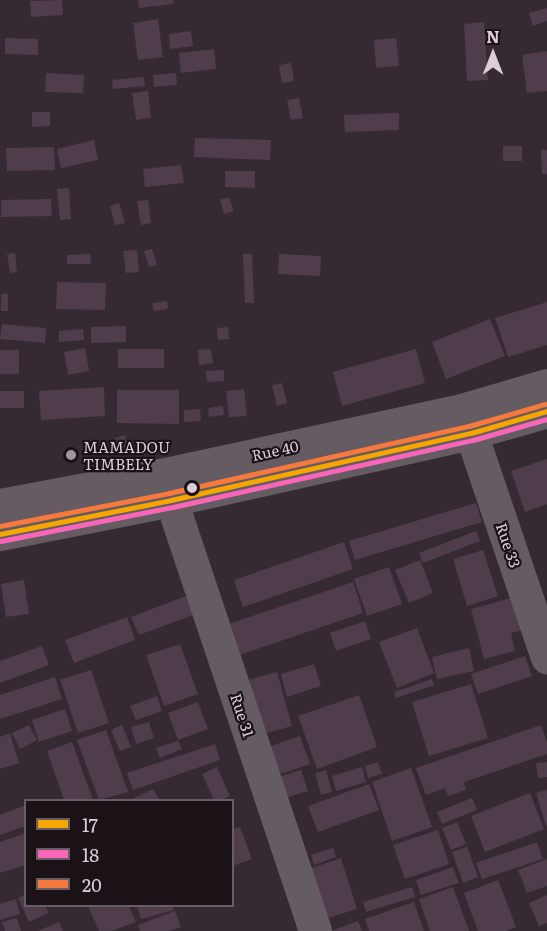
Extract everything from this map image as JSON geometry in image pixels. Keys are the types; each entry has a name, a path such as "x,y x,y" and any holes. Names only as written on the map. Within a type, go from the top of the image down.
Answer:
{"main road":[{"name":"Rue 40","path":"0,505 160,475 438,415 547,385"},
{"name":"Rue 40","path":"0,534 171,500 471,433 547,411"},
{"name":"Rue 33","path":"471,433 547,658"},
{"name":"Rue 31","path":"171,500 315,931"}],"building":[{"path":"62,0 63,15 31,17 30,1"},
{"path":"138,0 173,0 173,4 139,8"},
{"path":"547,8 547,21 533,26 529,13"},
{"path":"158,19 163,57 138,60 133,23"},
{"path":"484,22 488,80 467,81 464,24"},
{"path":"191,31 193,46 170,49 169,34"},
{"path":"5,38 38,39 38,55 5,54"},
{"path":"396,38 399,66 376,68 374,40"},
{"path":"214,49 216,69 181,73 179,53"},
{"path":"547,51 547,91 527,93 522,55"},
{"path":"291,63 294,81 282,83 279,65"},
{"path":"46,73 84,75 83,93 45,92"},
{"path":"176,73 177,85 154,87 153,75"},
{"path":"144,77 145,86 113,89 112,80"},
{"path":"148,91 151,118 136,120 132,93"},
{"path":"299,98 303,118 291,120 287,100"},
{"path":"32,112 50,112 50,126 32,127"},
{"path":"399,113 399,130 345,132 344,115"},
{"path":"195,138 271,140 270,160 194,157"},
{"path":"94,140 98,160 61,168 57,149"},
{"path":"503,146 522,146 522,161 503,161"},
{"path":"54,147 55,170 7,171 6,148"},
{"path":"541,150 547,150 547,174 542,174"},
{"path":"181,165 184,183 145,187 143,169"},
{"path":"225,171 255,171 255,188 225,187"},
{"path":"69,188 71,219 60,220 57,189"},
{"path":"229,197 234,211 224,214 220,200"},
{"path":"51,199 52,216 1,217 1,200"},
{"path":"148,200 151,223 141,225 137,201"},
{"path":"119,203 125,223 115,225 110,206"},
{"path":"152,249 157,265 149,267 144,251"},
{"path":"137,250 139,272 126,273 123,251"},
{"path":"15,253 17,272 10,273 7,254"},
{"path":"90,254 91,264 67,264 67,255"},
{"path":"243,254 252,254 254,303 245,303"},
{"path":"279,254 321,256 320,276 278,274"},
{"path":"57,282 106,283 105,310 56,309"},
{"path":"1,294 8,294 8,311 1,311"},
{"path":"167,301 168,309 154,311 152,303"},
{"path":"547,302 547,345 508,357 495,318"},
{"path":"490,319 505,356 446,379 432,342"},
{"path":"2,324 46,328 45,343 0,339"},
{"path":"126,326 126,342 91,343 91,327"},
{"path":"228,327 229,339 218,340 217,328"},
{"path":"83,329 84,340 59,342 59,331"},
{"path":"85,348 89,371 68,375 64,352"},
{"path":"118,349 164,349 164,368 118,368"},
{"path":"211,349 213,363 199,365 198,350"},
{"path":"416,349 425,383 342,406 333,372"},
{"path":"0,350 19,350 19,374 0,374"},
{"path":"224,370 224,381 207,382 206,371"},
{"path":"282,383 287,403 277,406 272,385"},
{"path":"104,387 105,416 41,420 39,391"},
{"path":"244,389 247,416 229,417 226,391"},
{"path":"117,390 179,390 179,424 117,423"},
{"path":"0,391 24,391 24,408 0,408"},
{"path":"223,406 224,415 209,417 208,408"},
{"path":"200,409 201,421 184,422 184,410"},
{"path":"125,435 129,450 119,453 115,438"},
{"path":"547,459 547,504 525,512 511,471"},
{"path":"476,503 482,522 355,560 349,541"},
{"path":"476,531 480,541 423,563 419,553"},
{"path":"344,542 353,569 243,607 234,580"},
{"path":"483,550 498,596 467,606 453,559"},
{"path":"420,560 433,593 409,603 395,570"},
{"path":"389,567 402,604 367,616 354,579"},
{"path":"24,580 29,614 6,617 1,584"},
{"path":"353,582 363,613 236,656 226,625"},
{"path":"186,596 193,615 139,635 131,617"},
{"path":"515,597 523,630 511,633 515,651 484,659 471,609"},
{"path":"127,617 135,640 74,663 65,640"},
{"path":"365,621 371,639 336,651 330,633"},
{"path":"417,628 434,673 397,688 379,642"},
{"path":"180,644 198,694 164,706 146,655"},
{"path":"42,646 49,665 0,683 0,661"},
{"path":"469,648 474,671 437,679 432,657"},
{"path":"525,656 532,676 478,694 471,674"},
{"path":"314,664 321,686 287,697 281,674"},
{"path":"91,670 109,723 78,733 60,680"},
{"path":"277,672 292,726 263,734 248,680"},
{"path":"55,677 62,699 0,719 0,695"},
{"path":"432,679 434,685 396,698 394,692"},
{"path":"471,684 488,738 429,756 412,702"},
{"path":"359,695 377,747 317,769 298,716"},
{"path":"157,696 162,711 136,720 130,706"},
{"path":"198,702 208,729 178,740 168,713"},
{"path":"65,709 72,731 39,742 32,720"},
{"path":"149,722 154,738 136,744 131,727"},
{"path":"29,725 37,740 20,749 12,733"},
{"path":"122,725 131,747 120,751 111,730"},
{"path":"541,725 547,742 547,754 464,782 466,790 448,796 445,788 426,795 416,768"},
{"path":"106,730 128,792 99,799 77,740"},
{"path":"10,733 19,763 0,769 0,737"},
{"path":"300,736 310,764 278,775 268,747"},
{"path":"178,741 182,749 160,758 156,748"},
{"path":"72,742 93,799 64,799 47,751"},
{"path":"215,744 220,760 133,790 127,773"},
{"path":"378,762 382,774 368,778 365,766"},
{"path":"547,762 547,777 538,778 536,763"},
{"path":"217,767 230,796 214,799 202,774"},
{"path":"362,767 366,782 336,791 332,776"},
{"path":"411,768 432,827 392,841 372,782"},
{"path":"301,770 308,791 285,798 278,777"},
{"path":"326,770 332,792 321,795 315,773"},
{"path":"369,784 379,810 318,832 308,806"},
{"path":"153,789 158,799 132,799"},
{"path":"547,790 547,826 546,826 536,793"},
{"path":"530,793 544,829 485,852 471,816"},
{"path":"472,798 477,810 442,824 437,812"},
{"path":"24,806 24,827 0,835 0,815"},
{"path":"457,822 466,844 451,850 442,828"},
{"path":"240,827 252,859 234,865 234,828"},
{"path":"438,830 449,864 405,879 393,845"},
{"path":"24,834 24,866 0,873 0,842"},
{"path":"537,842 543,859 482,879 476,863"},
{"path":"467,847 478,877 463,883 452,852"},
{"path":"333,848 336,857 314,865 311,855"},
{"path":"341,858 357,909 325,919 309,869"},
{"path":"547,859 547,886 527,893 518,870"},
{"path":"453,867 459,883 421,895 416,880"},
{"path":"498,880 516,927 506,931 478,931 464,893"},
{"path":"412,887 415,897 366,912 363,902"},
{"path":"453,887 469,931 430,931 419,899"},
{"path":"24,895 24,907 46,907 49,913 29,922 18,898"},
{"path":"547,895 547,923 539,926 529,903"},
{"path":"16,899 20,914 0,920 0,904"},
{"path":"414,902 424,931 369,931 365,919"},
{"path":"88,907 129,907 136,922 111,931 99,931"},
{"path":"137,907 173,907 174,910 141,919"},
{"path":"175,911 181,927 169,931 140,931 138,925"},
{"path":"17,918 21,931 5,931 2,922"},
{"path":"358,921 362,931 331,931"},
{"path":"59,922 63,931 38,931"}],"transit line":[{"name":"20","path":"0,526 169,493 469,426 545,404"},
{"name":"17","path":"0,534 171,500 471,433 547,411"},
{"name":"18","path":"1,541 173,507 473,440 547,419"}],"place":[{"name":"MAMADOU TIMBELY","path":"71,455"}]}
